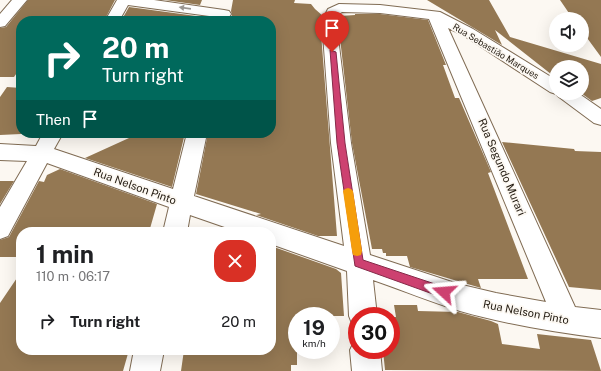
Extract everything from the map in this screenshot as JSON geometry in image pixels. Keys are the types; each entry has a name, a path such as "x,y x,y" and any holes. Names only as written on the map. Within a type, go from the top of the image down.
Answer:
{"street":[{"path":"0,23 20,0"},
{"path":"115,16 124,0 224,12"},
{"path":"362,307 359,263 341,143 329,21 333,12 339,8 380,9 435,15"},
{"name":"Rua Sebastião Marques","path":"435,15 468,32 549,84"},
{"name":"Rua Segundo Murari","path":"435,15 487,132 567,320"},
{"path":"574,100 601,118"},
{"path":"0,229 49,138"},
{"path":"176,227 196,138"},
{"name":"Rua Nelson Pinto","path":"0,152 41,154 54,157 181,203 253,227"},
{"name":"Rua Nelson Pinto","path":"276,235 458,297 496,307 567,320 601,324"},
{"path":"145,371 148,355"},
{"path":"366,359 367,371"}],"building":[{"path":"28,0 115,0 107,16 16,16 16,74 14,77 0,77 0,28 6,27"},
{"path":"165,0 202,0 200,5"},
{"path":"233,0 295,0 294,3 311,4 323,16 320,21 337,236 318,236 256,215 261,214 196,194 207,138 276,138 276,16 232,16"},
{"path":"427,0 489,0 510,37 549,49 549,52 561,52 588,60 549,60 549,72 495,30 502,45"},
{"path":"560,0 601,0 601,57 589,41 589,12 568,12"},
{"path":"129,7 196,16 124,16"},
{"path":"355,14 380,14 428,20 446,65 443,65 455,98 459,98 491,172 488,173 528,279 478,279 481,288 410,267 407,256 386,256 386,253 383,253 382,249 372,249 352,143 338,21 340,16"},
{"path":"589,60 601,64 601,98 592,101 589,99"},
{"path":"7,87 16,88 16,134 0,135 0,97"},
{"path":"129,138 184,138 172,187 85,158"},
{"path":"502,142 574,149 575,151 601,152 601,290 569,287"},
{"path":"60,169 157,204 150,227 16,227 16,257 0,257 0,240 9,237 39,181 44,182 47,175"},
{"path":"0,181 14,181 0,204"},
{"path":"276,248 336,269 341,273 344,316 340,316 340,307 288,307 288,359 297,359 297,365 291,365 291,371 181,371 183,355 276,355"},
{"path":"16,279 16,355 128,355 123,371 0,371 0,303"},
{"path":"394,305 417,305 418,311 458,312 491,321 498,324 502,344 540,349 537,334 591,340 601,371 385,370 384,359 400,359 400,307 394,307"}],"slow traffic":[{"path":"348,191 357,251"}],"route":[{"path":"332,52 341,143 359,263 444,292"}]}
